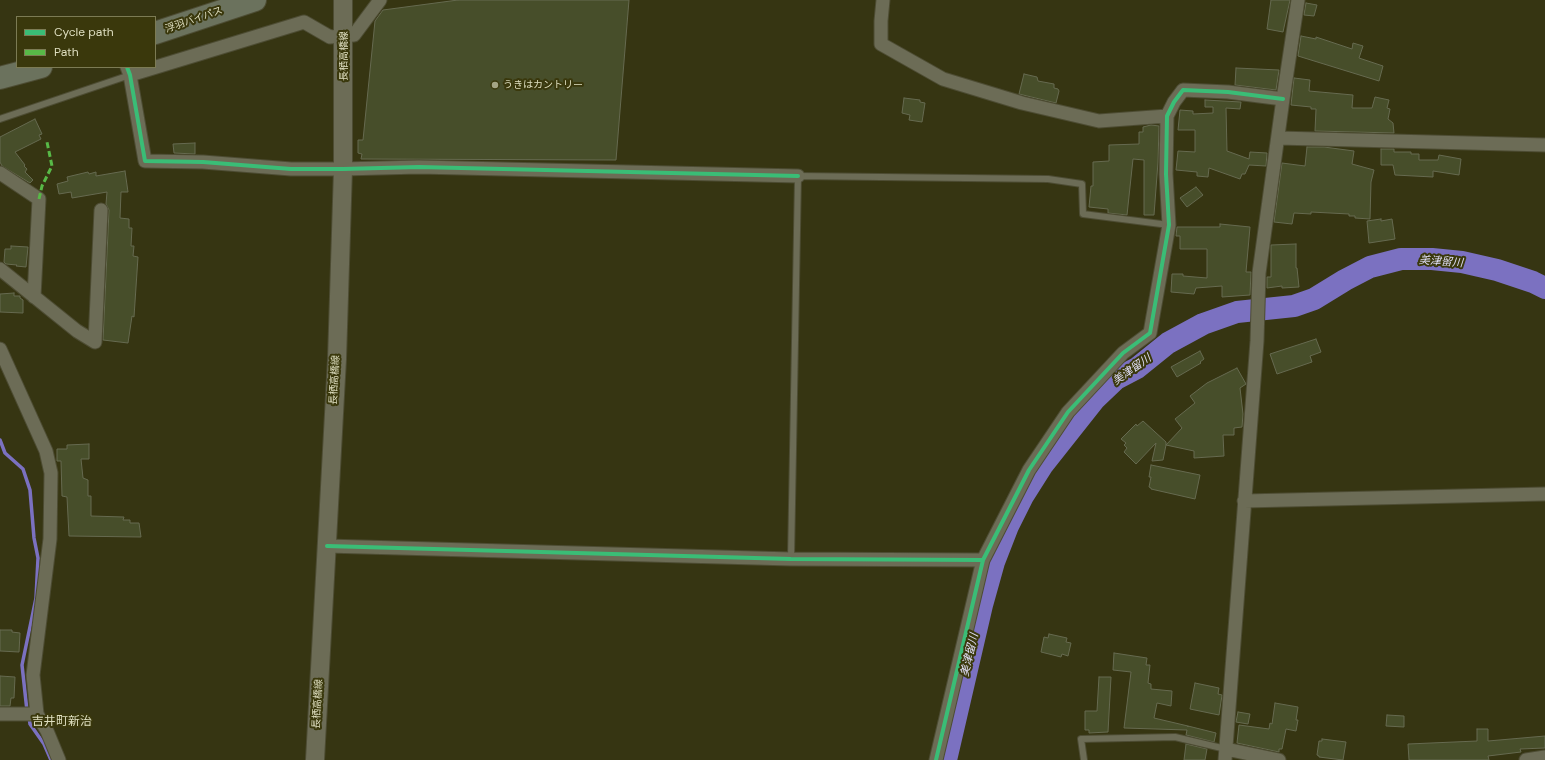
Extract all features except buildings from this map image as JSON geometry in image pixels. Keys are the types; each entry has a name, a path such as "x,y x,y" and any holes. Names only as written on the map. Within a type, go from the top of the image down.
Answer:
{"highway":[{"name":"浮羽バイパス","path":"156,33 255,0"},
{"path":"0,78 37,68"}],"main road":[{"name":"長栖高橋線","path":"315,760 337,359 343,169 343,0"}],"street":[{"path":"156,63 304,22 330,37 354,35 380,0"},
{"path":"883,0 881,21 882,44 943,79 1022,103 1099,121 1167,116"},
{"path":"1279,760 1225,754 1256,341 1259,273 1298,0"},
{"path":"139,68 128,71 144,161 203,162 291,169 419,167 798,176"},
{"path":"936,760 983,560 1029,470 1068,412 1122,353 1150,334 1169,225 1166,174 1167,116 1174,102 1183,90 1228,92 1283,99"},
{"path":"1278,138 1545,145"},
{"path":"0,173 39,199 34,296"},
{"path":"0,269 77,331 95,342 102,210"},
{"path":"0,349 46,451 51,473 50,539 33,675 37,714 47,731 59,760"},
{"path":"1244,501 1545,494"},
{"path":"327,546 791,559 983,560"},
{"path":"0,714 37,714"},
{"path":"1526,760 1545,757"}],"lane":[{"path":"0,119 128,71"},
{"path":"791,559 798,176 1048,179 1082,184 1083,214 1169,225"},
{"path":"1084,760 1081,739 1176,737 1225,754"}],"waterway":[{"name":"美津留川","path":"946,760 982,605 994,562 1008,526 1023,496 1042,466 1095,399 1116,379 1137,368 1168,343 1203,324 1237,312 1294,306 1314,299 1370,267 1401,259 1432,259 1462,262 1497,270 1533,282 1545,288"},
{"path":"0,440 5,453 23,469 30,490 34,538 38,558 36,598 22,665 27,711"},
{"path":"29,717 30,724 44,744 51,760"}],"marked path":[{"path":"39,199 42,186 52,166 47,142"}],"cycle path":[{"path":"127,68 130,75 145,161 203,162 291,169 419,167 798,176"},
{"path":"936,760 983,560 1029,470 1068,412 1123,353 1150,333 1169,225 1166,174 1167,116 1174,102 1183,90 1228,92 1283,99"},
{"path":"327,546 791,559 983,560"}],"place":[{"name":"うきはカントリー","path":"495,85"}],"district":[{"name":"吉井町新治","path":"62,722"}]}
